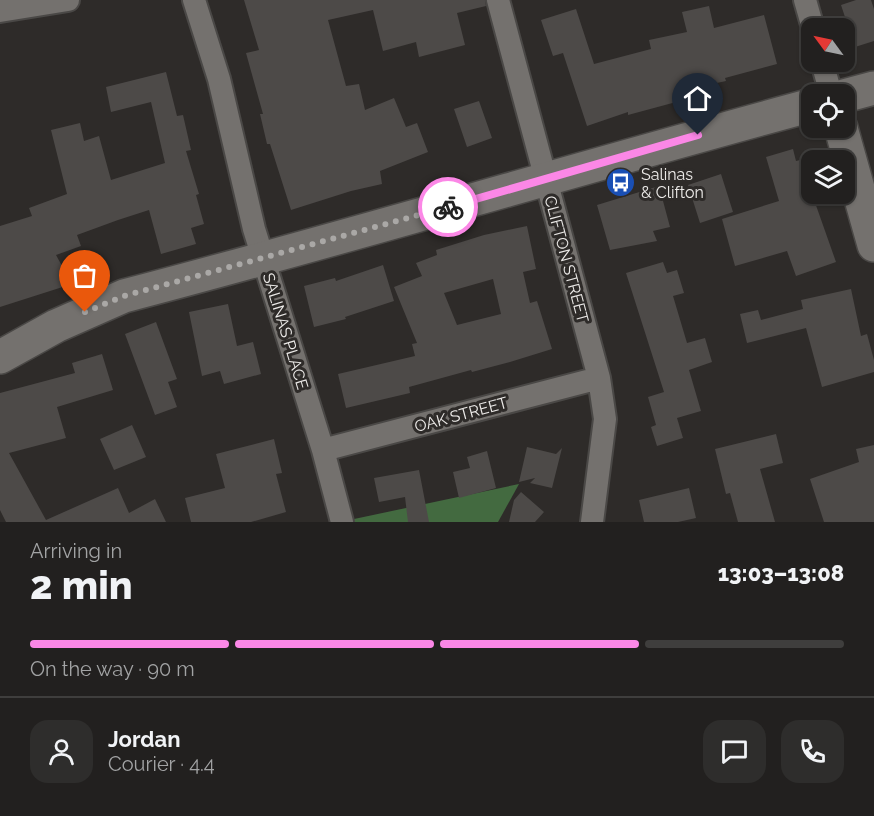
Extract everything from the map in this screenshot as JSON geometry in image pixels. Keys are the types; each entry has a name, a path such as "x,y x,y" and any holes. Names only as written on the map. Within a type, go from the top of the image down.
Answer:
{"main road":[{"path":"855,93 874,88"},
{"path":"0,357 56,326 108,302 653,147 801,108"},
{"path":"844,138 874,245"}],"street":[{"path":"0,11 68,0"},
{"name":"SALINAS PLACE","path":"195,0 219,80 254,230 323,450 342,522"},
{"name":"CLIFTON STREET","path":"498,0 599,378 605,419 592,522"},
{"path":"805,0 810,18"},
{"name":"OAK STREET","path":"323,450 599,378"}],"green space":[{"path":"519,484 498,522 340,522"}],"building":[{"path":"244,0 485,0 486,6 457,13 465,45 419,57 416,42 383,51 373,10 328,20 346,86 359,84 365,110 394,98 406,127 417,123 428,152 380,171 382,184 291,210 270,144 267,144 260,114 263,114 246,53 259,50"},
{"path":"856,0 871,0 874,9 874,41 855,47 855,18 845,18 841,5"},
{"path":"709,6 714,28 764,15 777,64 725,78 726,81 689,89 691,98 628,115 628,112 587,126 563,53 553,56 541,20 576,9 594,64 651,49 649,40 687,32 682,12"},
{"path":"166,72 177,116 183,115 191,150 186,151 199,194 196,195 204,224 191,228 196,244 161,254 149,210 77,235 81,246 56,255 72,284 0,307 0,226 32,216 29,208 67,194 51,130 80,123 84,141 99,136 111,180 165,163 151,102 111,112 106,87"},
{"path":"479,101 492,138 467,147 454,109"},
{"path":"793,149 796,161 801,160 801,204 816,204 836,262 796,276 787,251 735,266 722,219 779,201 766,157"},
{"path":"721,174 733,212 700,223 688,185"},
{"path":"659,186 670,227 653,231 657,241 610,250 597,205"},
{"path":"527,226 536,269 523,272 530,303 537,301 552,349 409,387 410,393 346,408 338,374 415,356 412,344 417,343 394,287 422,276 416,263 437,255 436,250 484,235","holes":["493,279 501,314 457,325 444,293"]},
{"path":"663,262 667,273 677,270 684,293 673,296 687,343 705,338 712,362 689,370 701,411 677,418 683,438 657,446 651,427 656,425 648,397 664,392 626,273"},
{"path":"383,265 394,301 345,317 346,319 314,327 304,286 335,278 336,281"},
{"path":"851,289 861,336 867,334 874,360 874,372 822,387 806,328 747,343 740,314 758,310 761,320 803,309 801,300"},
{"path":"228,304 237,346 253,342 261,374 224,384 220,371 202,376 189,312"},
{"path":"156,322 177,379 168,382 177,407 155,415 125,334"},
{"path":"102,354 113,390 57,407 66,438 9,453 46,520 118,488 129,513 155,499 166,522 6,522 0,510 0,393 75,373 72,363"},
{"path":"132,425 146,457 114,470 100,439"},
{"path":"776,434 783,463 760,469 775,522 738,522 730,493 726,494 715,449"},
{"path":"274,439 282,473 276,474 286,512 251,522 191,522 185,498 225,488 216,454"},
{"path":"874,445 874,522 824,522 810,479 859,462 856,449"},
{"path":"527,447 556,454 562,448 552,488 530,483 535,478 519,482"},
{"path":"487,451 496,488 459,498 453,472 470,468 467,457"},
{"path":"419,470 429,522 408,522 405,497 379,502 374,478"},
{"path":"689,488 696,518 678,522 644,522 639,500"},
{"path":"521,492 544,512 535,522 509,522 514,500"}],"way so far":[{"path":"85,312 124,296 448,207"}],"place":[{"name":"Salinas & Clifton","path":"620,183"}],"route":[{"path":"448,207 698,135"}]}
